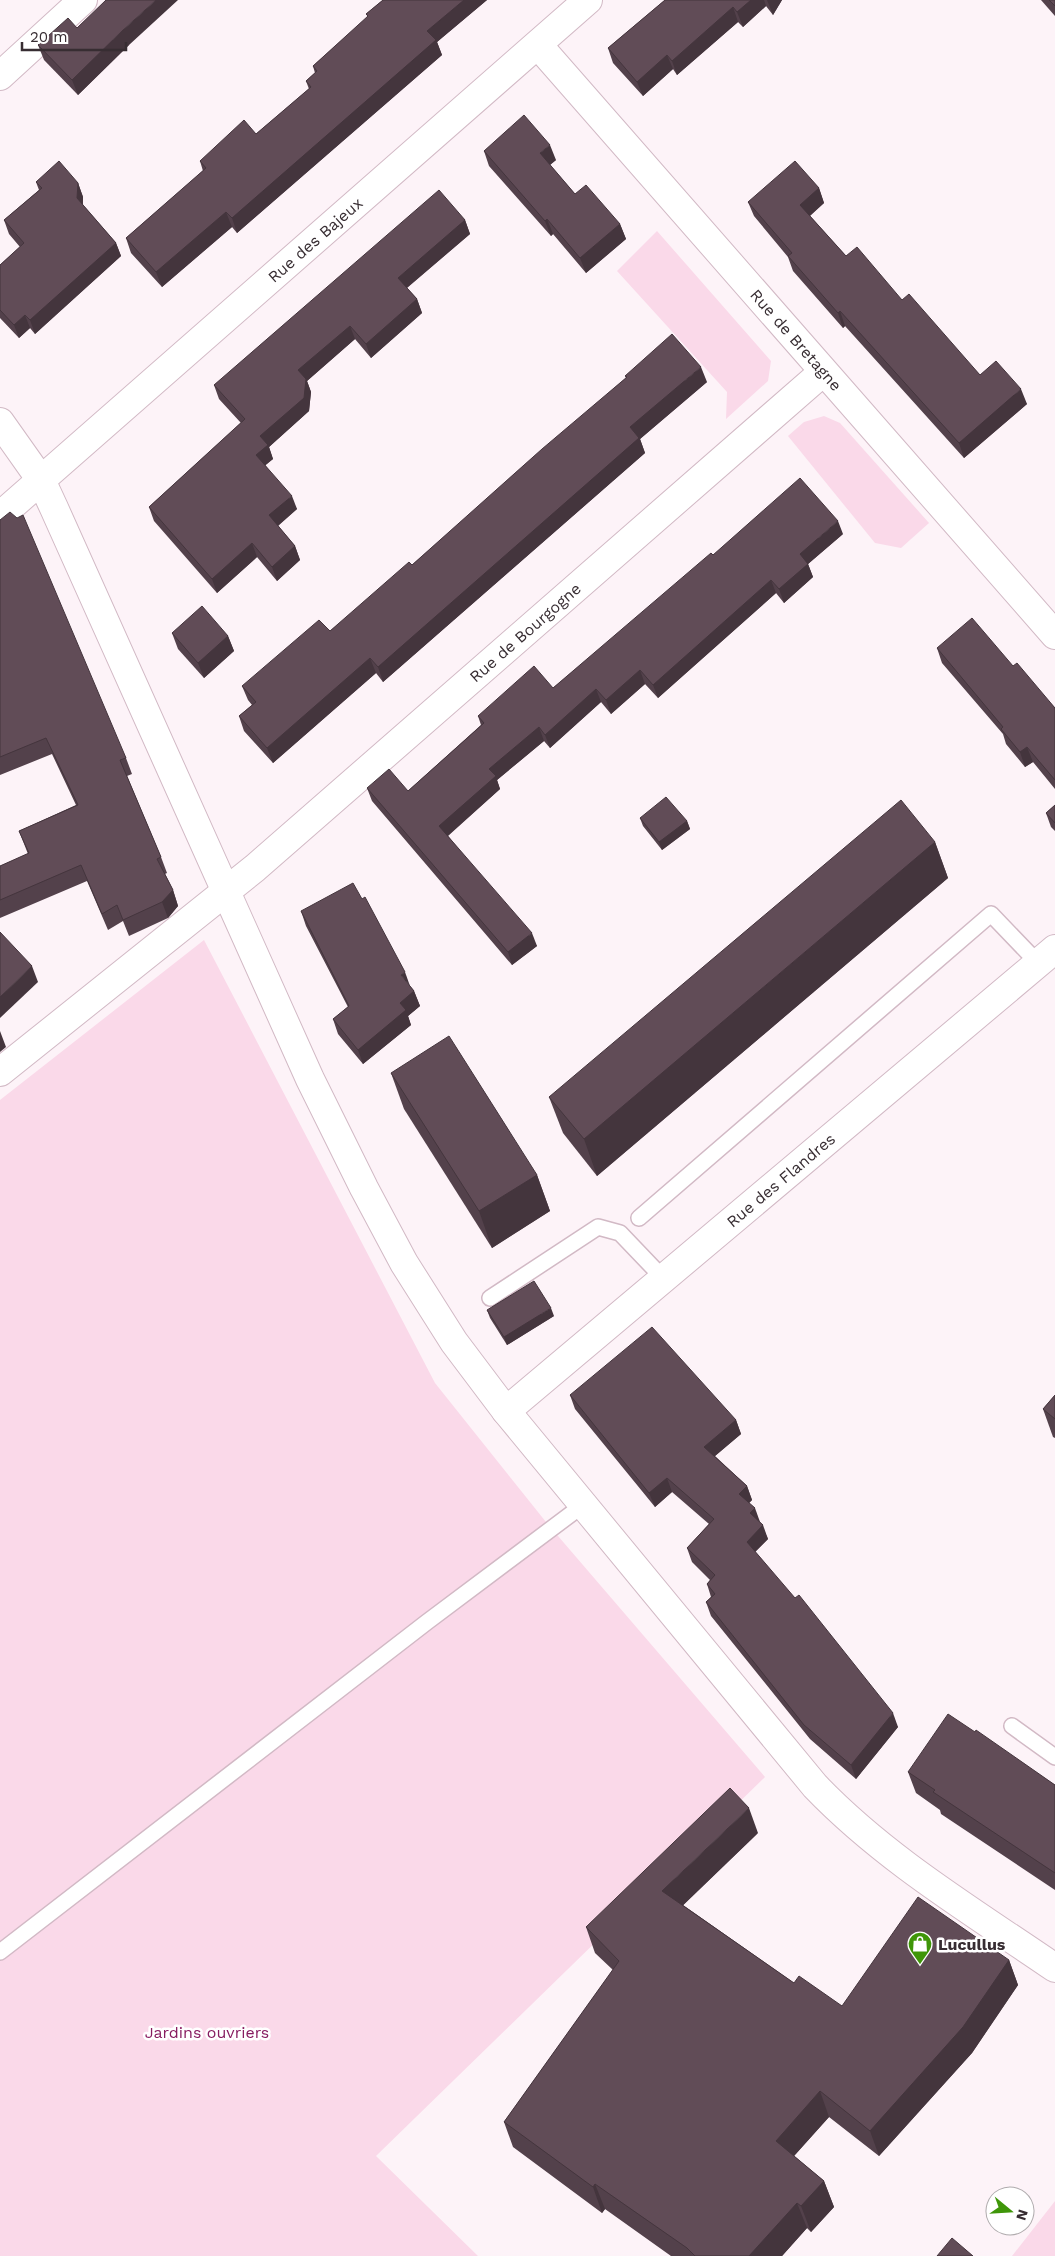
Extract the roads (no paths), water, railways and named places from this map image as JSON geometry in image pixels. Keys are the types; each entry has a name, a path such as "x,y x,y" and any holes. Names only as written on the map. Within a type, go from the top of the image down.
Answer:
{"street":[{"path":"0,76 82,0"},
{"name":"Rue des Bajeux","path":"0,516 588,0"},
{"name":"Rue de Bretagne","path":"538,45 1055,636"},
{"name":"Rue de Bourgogne","path":"0,1072 226,892 823,372"},
{"path":"0,422 40,480 310,1079 392,1242 454,1342 506,1411 796,1765 839,1811 897,1859 1055,1968"},
{"name":"Rue des Flandres","path":"506,1411 1050,954"}],"lane":[{"path":"639,1218 991,914 1050,954"},
{"path":"490,1298 598,1227 620,1232 663,1278"},
{"path":"0,1952 427,1622 584,1505"},
{"path":"1012,1726 1055,1757"}],"place":[{"name":"Lucullus","path":"920,1965"}],"park label":[{"name":"Jardins ouvriers","path":"207,2032"}]}
